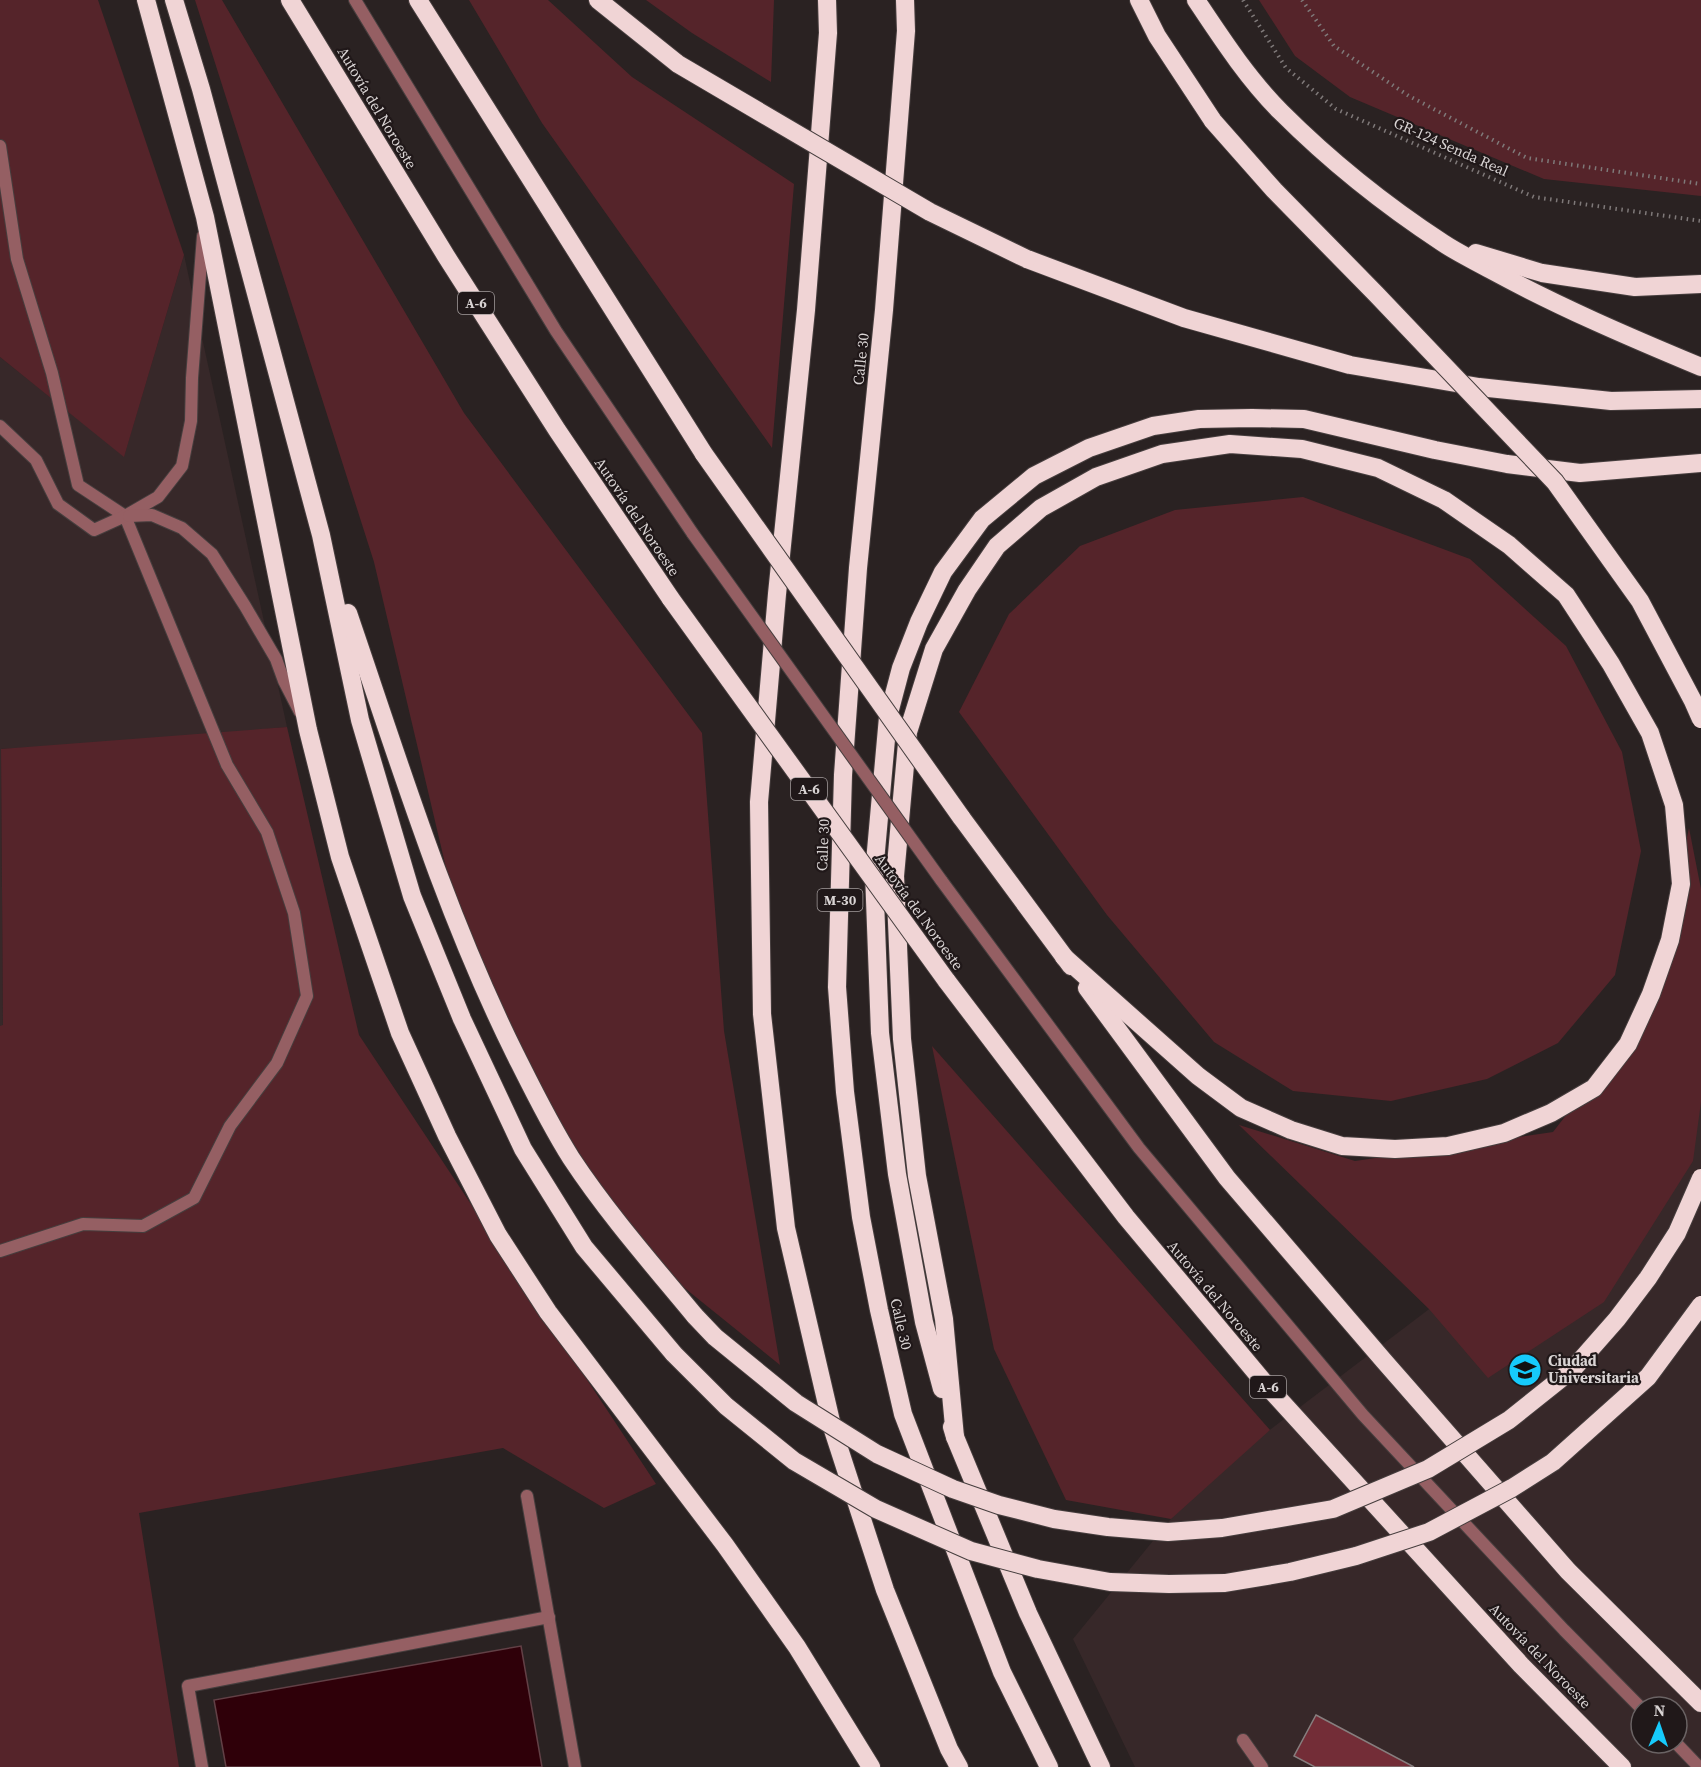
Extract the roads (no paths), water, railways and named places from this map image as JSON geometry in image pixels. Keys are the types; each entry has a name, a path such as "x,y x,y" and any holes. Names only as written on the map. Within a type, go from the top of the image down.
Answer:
{"highway":[{"path":"146,0 205,217 308,730 340,857 400,1034 447,1136 498,1235 548,1312 725,1545 797,1647 871,1767"},
{"path":"174,0 204,101 321,535 360,720 412,896 462,1019 523,1149 584,1247 674,1354 726,1406 794,1461 876,1509 971,1551 1038,1569 1110,1582 1225,1583 1290,1572 1356,1556 1429,1532 1512,1488 1553,1462 1648,1377 1701,1305"},
{"name":"Autovía del Noroeste","path":"290,0 446,256 557,430 671,599 946,980 1126,1217 1268,1387 1521,1665 1622,1767"},
{"path":"418,0 704,454 961,817 1235,1187 1568,1571 1701,1703"},
{"path":"598,0 678,64 930,212 1027,259 1184,318 1350,365 1479,387 1600,400 1701,399"},
{"path":"827,0 828,33 806,310 777,594 759,802 762,1014 786,1228 833,1430 885,1590 957,1767"},
{"name":"Calle 30","path":"905,0 906,31 884,310 858,568 843,775 837,987 845,1092 861,1217 903,1414 1002,1672 1049,1767"},
{"path":"1139,0 1157,36 1213,121 1274,190 1555,482 1640,601 1701,719"},
{"path":"1196,0 1232,55 1280,111 1331,159 1384,202 1444,244 1537,295 1701,367"},
{"path":"1444,244 1542,273 1624,286 1701,284"},
{"path":"1101,1767 1028,1613 955,1437 924,1322 897,1174 880,1033 874,873 888,717 901,668 919,622 943,572 982,519 1034,476 1089,448 1153,426 1199,419 1304,419 1435,450 1507,464 1580,473 1701,463"},
{"path":"955,1437 944,1319 917,1176 903,1050 895,876 908,732 934,649 967,590 997,546 1041,508 1096,477 1162,454 1230,444 1302,449 1378,468 1444,500 1509,545 1566,595 1611,664 1650,734 1674,805 1682,884 1666,951 1651,994 1628,1044 1594,1088 1551,1113 1504,1133 1448,1146 1395,1149 1342,1146 1291,1130 1241,1108 1198,1076 1064,957"},
{"path":"321,535 442,888 490,1004 570,1157 608,1211 694,1316 715,1337 796,1403 877,1454 953,1489 1010,1508 1054,1519 1097,1526 1168,1532 1222,1528 1333,1509 1428,1469 1509,1420 1573,1369 1617,1319 1648,1278 1677,1233 1701,1178"}],"lane":[{"path":"356,0 556,331 693,534 941,880 1139,1148 1363,1415 1564,1630 1629,1696"},
{"path":"0,146 18,258 52,373 78,485 125,516 227,765 267,832 294,913 307,996 277,1063 230,1126 194,1197 143,1226 83,1224 0,1251"},
{"path":"0,426 36,460 58,504 94,530 158,497 182,466 191,421 192,378 205,217"},
{"path":"125,516 152,515 182,528 212,554 276,659 308,730"},
{"path":"527,1496 574,1767"},
{"path":"202,1767 188,1686 549,1617"},
{"path":"1243,1740 1262,1767"},
{"path":"1688,1755 1699,1767"}],"place":[{"name":"Ciudad Universitaria","path":"1525,1370"}]}
